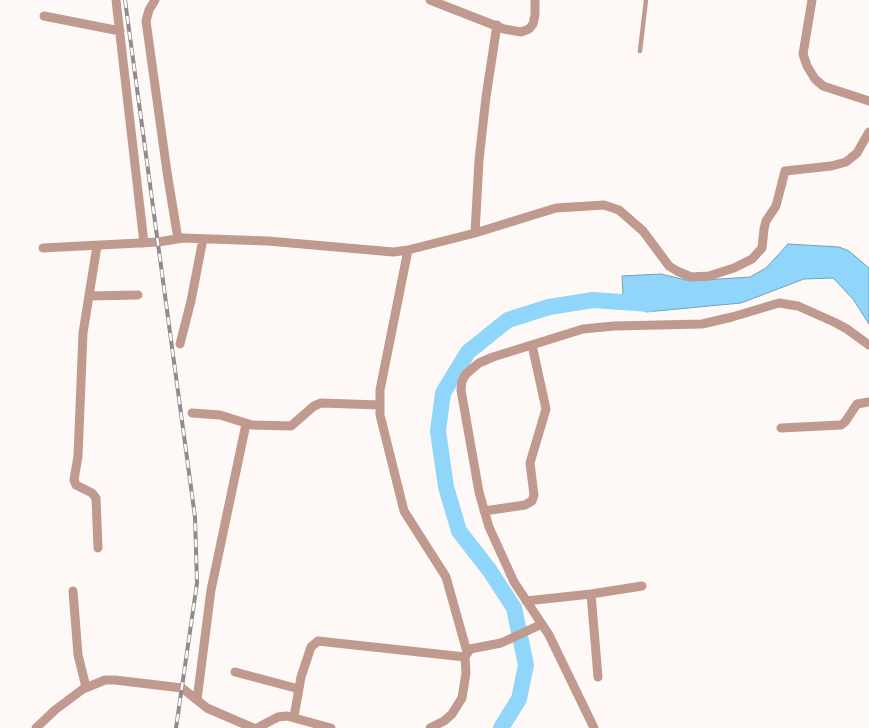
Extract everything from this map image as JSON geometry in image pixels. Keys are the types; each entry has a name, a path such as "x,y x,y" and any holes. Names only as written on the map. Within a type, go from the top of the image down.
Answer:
{"street":[{"path":"116,0 144,243"},
{"path":"155,0 149,10 146,22 178,239"},
{"path":"430,0 497,25 521,32 529,29 535,15 535,0"},
{"path":"812,0 803,54 807,66 823,86 869,100"},
{"path":"44,16 120,31"},
{"path":"475,233 480,152 486,97 497,25"},
{"path":"43,248 144,243 178,239 203,239 313,244 393,252 408,250 475,233 556,208 604,205 612,206 619,210 643,231 673,269 691,278 709,276 734,268 752,259 762,248 766,221 776,206 785,171 831,166 846,162 857,154 869,132"},
{"path":"180,344 191,300 203,239"},
{"path":"97,246 83,333 78,456 74,480 76,485 92,493 96,498 98,548"},
{"path":"408,250 389,338 380,390 383,430 404,511 446,577 466,654 466,673 462,698 452,714 444,721 430,728"},
{"path":"89,296 138,295"},
{"path":"594,728 549,636 514,582 494,541 479,492 461,390 462,381 466,374 479,363 493,357 583,329 614,326 702,324 779,303 798,306 834,322 847,329 869,345"},
{"path":"484,511 525,505 532,501 534,496 530,463 546,409 532,344"},
{"path":"781,428 841,425 845,422 857,404 869,402"},
{"path":"192,413 220,415 246,424 266,427 291,426 314,406 321,403 380,405"},
{"path":"197,700 212,590 246,424"},
{"path":"526,601 591,594 642,586"},
{"path":"73,591 78,655 86,687"},
{"path":"591,594 598,677"},
{"path":"466,654 470,649 501,643 542,624"},
{"path":"294,717 299,689 311,647 318,641 466,654"},
{"path":"235,672 299,689"},
{"path":"36,728 71,697 86,687 105,680 115,680 182,688 207,708 253,728"},
{"path":"257,728 278,717 294,717 331,728"}],"lane":[{"path":"640,51 646,0"}],"water":[{"path":"788,244 839,247 849,251 869,268 869,324 853,299 833,278 804,279 741,303 646,312 629,303 623,295 622,276 661,274 690,281 750,277 766,268"}],"waterway":[{"path":"501,728 519,699 526,665 514,608 490,571 459,531 446,487 438,431 443,393 468,352 508,320 549,307 593,300 650,304"}],"railway":[{"path":"125,0 195,517 197,583 176,728"}]}
